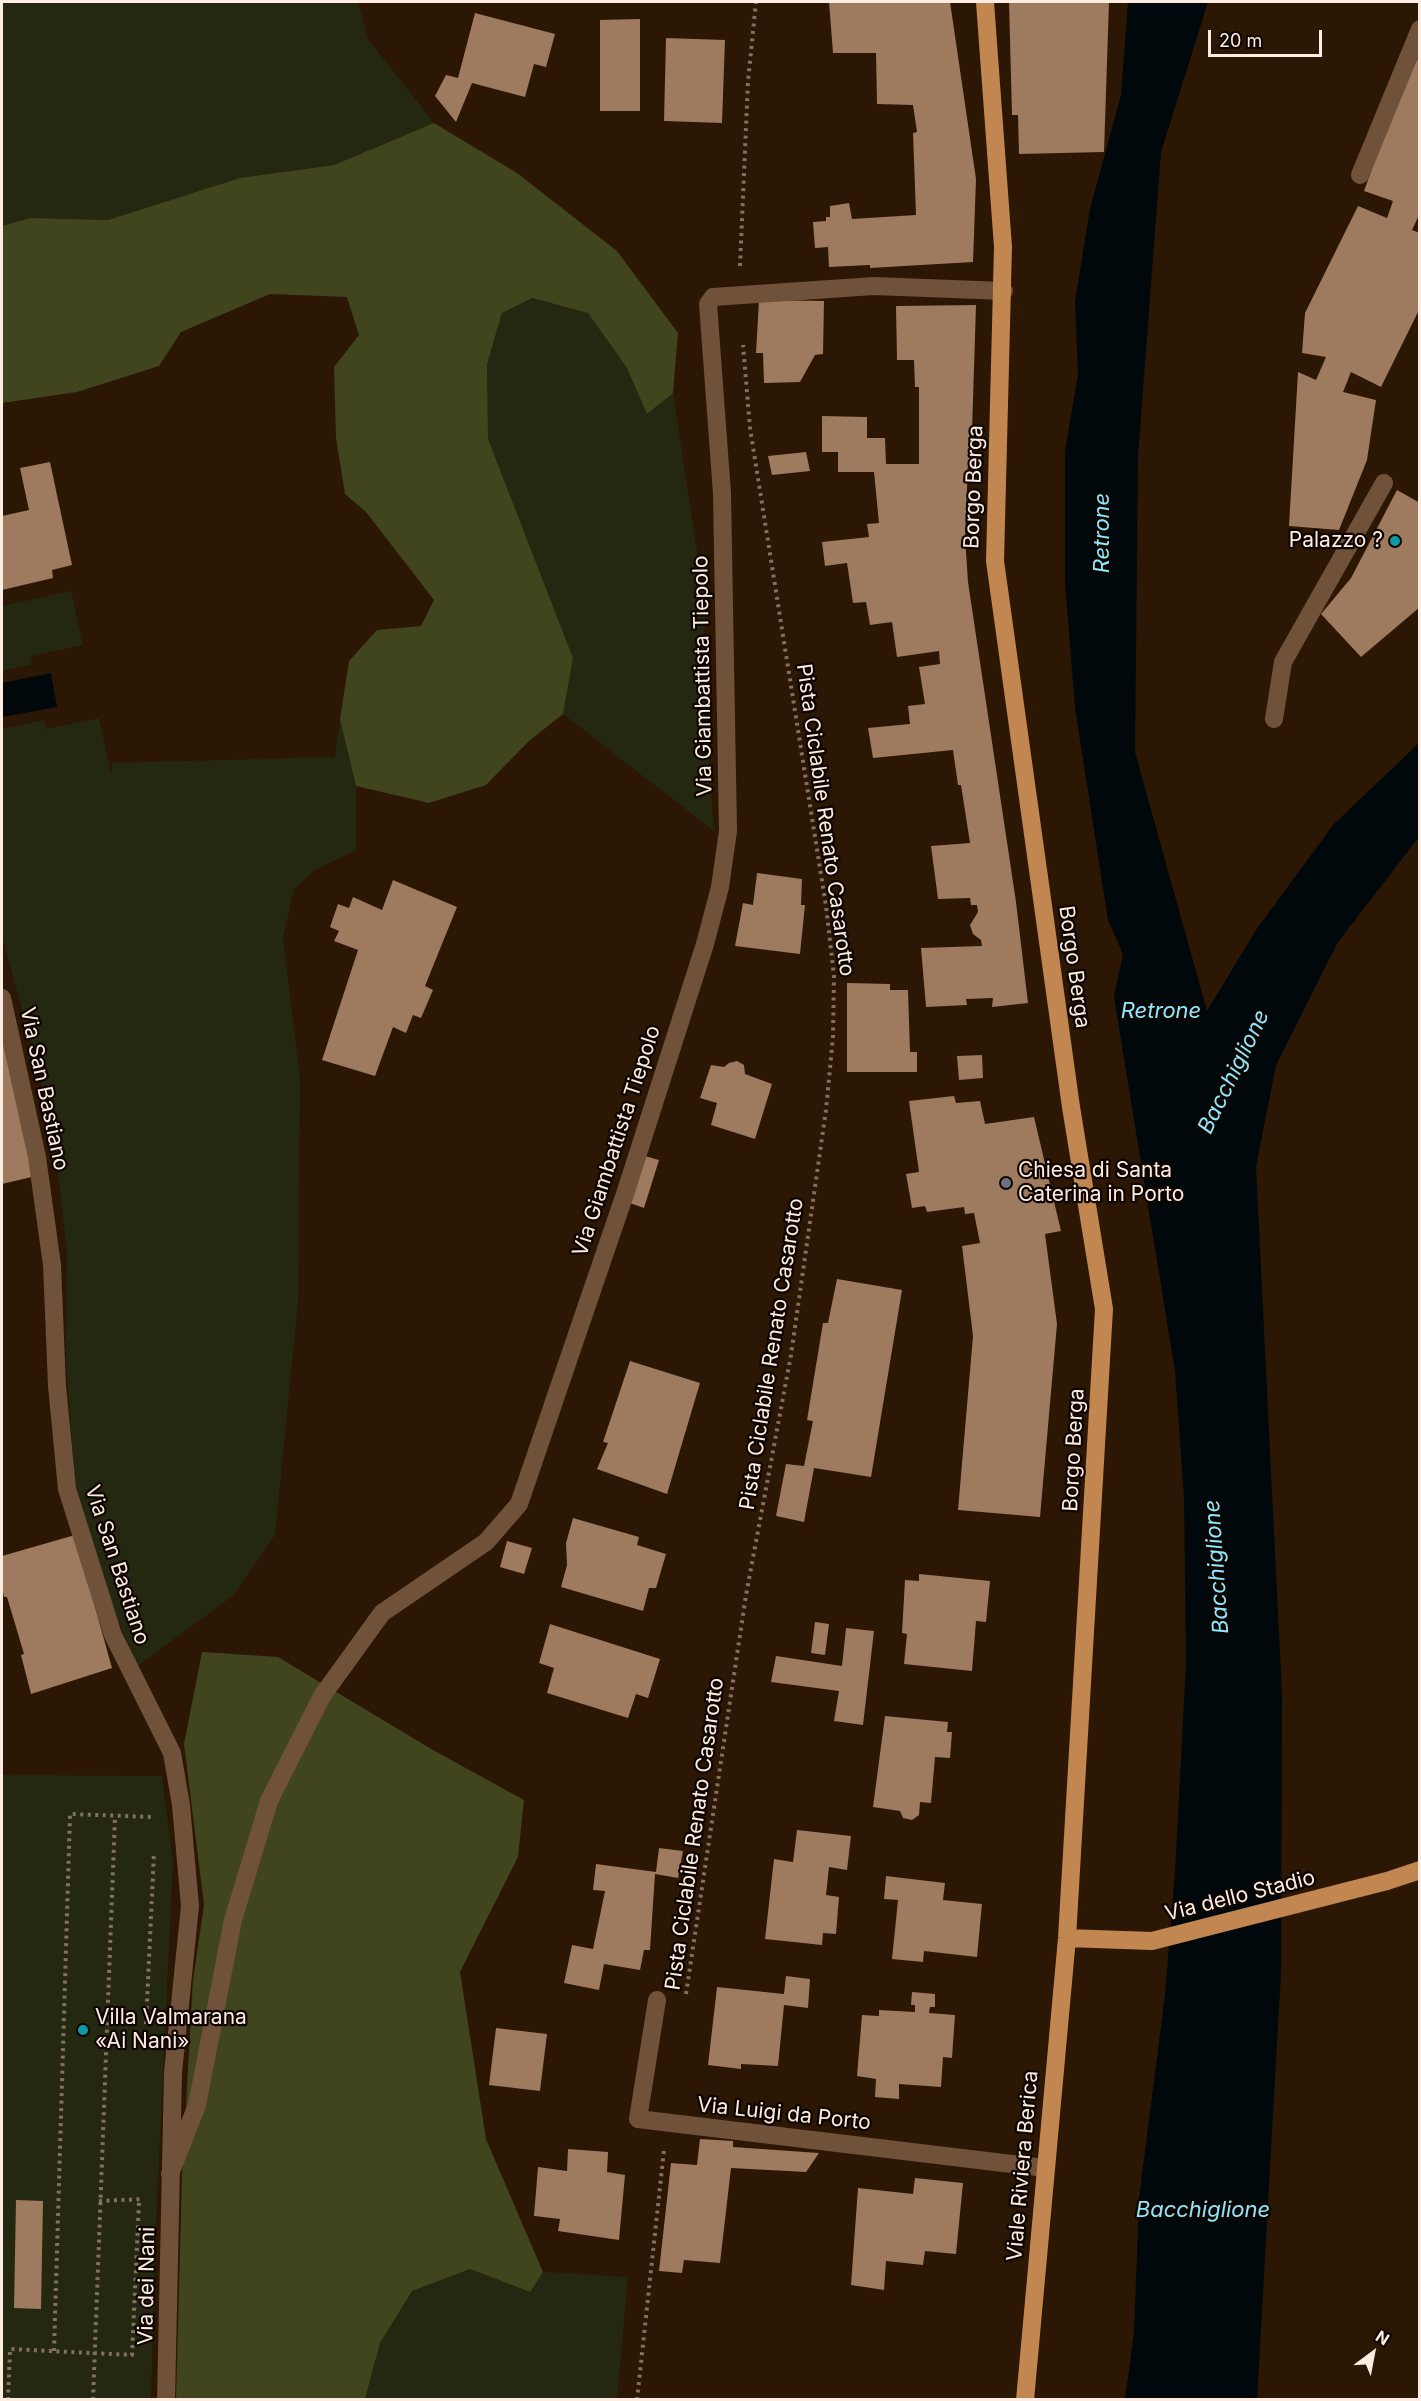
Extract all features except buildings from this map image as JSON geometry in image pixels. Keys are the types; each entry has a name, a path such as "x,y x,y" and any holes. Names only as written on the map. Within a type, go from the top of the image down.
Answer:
{"main road":[{"name":"Borgo Berga","path":"986,2 1004,291 995,561 1071,1107 1104,1309 1067,1938"},
{"name":"Via dello Stadio","path":"1067,1938 1152,1941 1387,1881 1419,1870"},
{"name":"Viale Riviera Berica","path":"1025,2400 1067,1938"}],"street":[{"path":"1360,176 1419,29"},
{"name":"Via Giambattista Tiepolo","path":"170,2174 197,2105 233,1920 269,1801 322,1696 382,1613 486,1542 519,1504 626,1191 705,944 720,887 728,831 722,493 708,304 713,297 874,286 1004,291"},
{"path":"1274,719 1283,662 1384,483"},
{"name":"Via San Bastiano","path":"2,998 37,1157 52,1265 57,1386 67,1489 113,1635 172,1753 182,1805 190,1906 173,2073 170,2174"},
{"name":"Via Luigi da Porto","path":"657,2000 638,2119 1045,2168"},
{"name":"Via dei Nani","path":"166,2400 170,2174"}],"path":[{"path":"739,278 748,81 756,2"},
{"name":"Pista Ciclabile Renato Casarotto","path":"684,2006 746,1595 791,1355 826,1110 833,1037 834,976 826,906 750,428 742,336"},
{"path":"54,2351 70,1814 155,1817"},
{"path":"93,2400 115,1816"},
{"path":"637,2400 667,2123"},
{"path":"99,2201 171,2198"},
{"path":"8,2400 10,2349 132,2355"}],"green space":[{"path":"2,2 358,2 368,39 434,123 334,165 240,178 108,220 30,218 2,226"},
{"path":"434,123 517,173 617,251 678,333 673,393 647,414 627,368 588,313 532,298 502,313 487,364 488,439 573,658 563,714 529,741 486,785 429,803 356,786 340,719 349,661 377,630 421,626 434,600 366,512 345,494 336,438 334,367 359,335 347,297 270,294 181,332 159,366 77,392 2,403 2,226 30,218 108,220 240,178 334,165"},
{"path":"532,298 588,313 627,368 647,413 673,393 704,598 703,684 714,831 563,714 573,658 488,439 487,364 502,313"},
{"path":"71,591 83,645 31,656 32,664 2,671 2,606"},
{"path":"99,718 111,773 113,763 335,757 340,719 356,786 356,850 315,870 294,889 283,938 300,1079 298,1301 275,1535 233,1596 137,1666 97,1568 75,1487 66,1362 67,1252 57,1164 40,1074 2,937 2,729 44,720 46,729"},
{"path":"202,1652 278,1657 433,1750 524,1800 518,1857 460,1972 486,2139 543,2272 530,2292 470,2269 412,2291 380,2343 365,2399 176,2400 182,2175 193,1980 204,1905 184,1744"},
{"name":"Villa Valmarana «Ai Nani»","path":"2,1775 162,1776 173,1862 157,2199 151,2399 2,2399"},
{"path":"470,2269 530,2292 543,2272 628,2277 617,2399 365,2400 380,2343 412,2291"}],"water":[{"name":"Bacchiglione","path":"1128,2 1208,2 1161,152 1138,456 1135,752 1207,1011 1256,930 1333,825 1420,742 1419,837 1338,942 1276,1065 1256,1167 1282,1695 1281,1973 1257,2399 1125,2399 1134,2333 1139,2198 1165,1995 1175,1871 1186,1666 1184,1498 1175,1371 1114,997 1123,954 1108,920 1075,708 1065,582 1065,451 1078,375 1075,301 1090,209 1121,95"},
{"path":"51,673 57,707 2,717 2,683"}],"place":[{"name":"Palazzo ?","path":"1395,541"},
{"name":"Chiesa di Santa Caterina in Porto","path":"1006,1183"},
{"name":"Villa Valmarana «Ai Nani»","path":"83,2030"}],"water label":[{"name":"Retrone","path":"1102,533"},
{"name":"Retrone","path":"1161,1011"}]}
